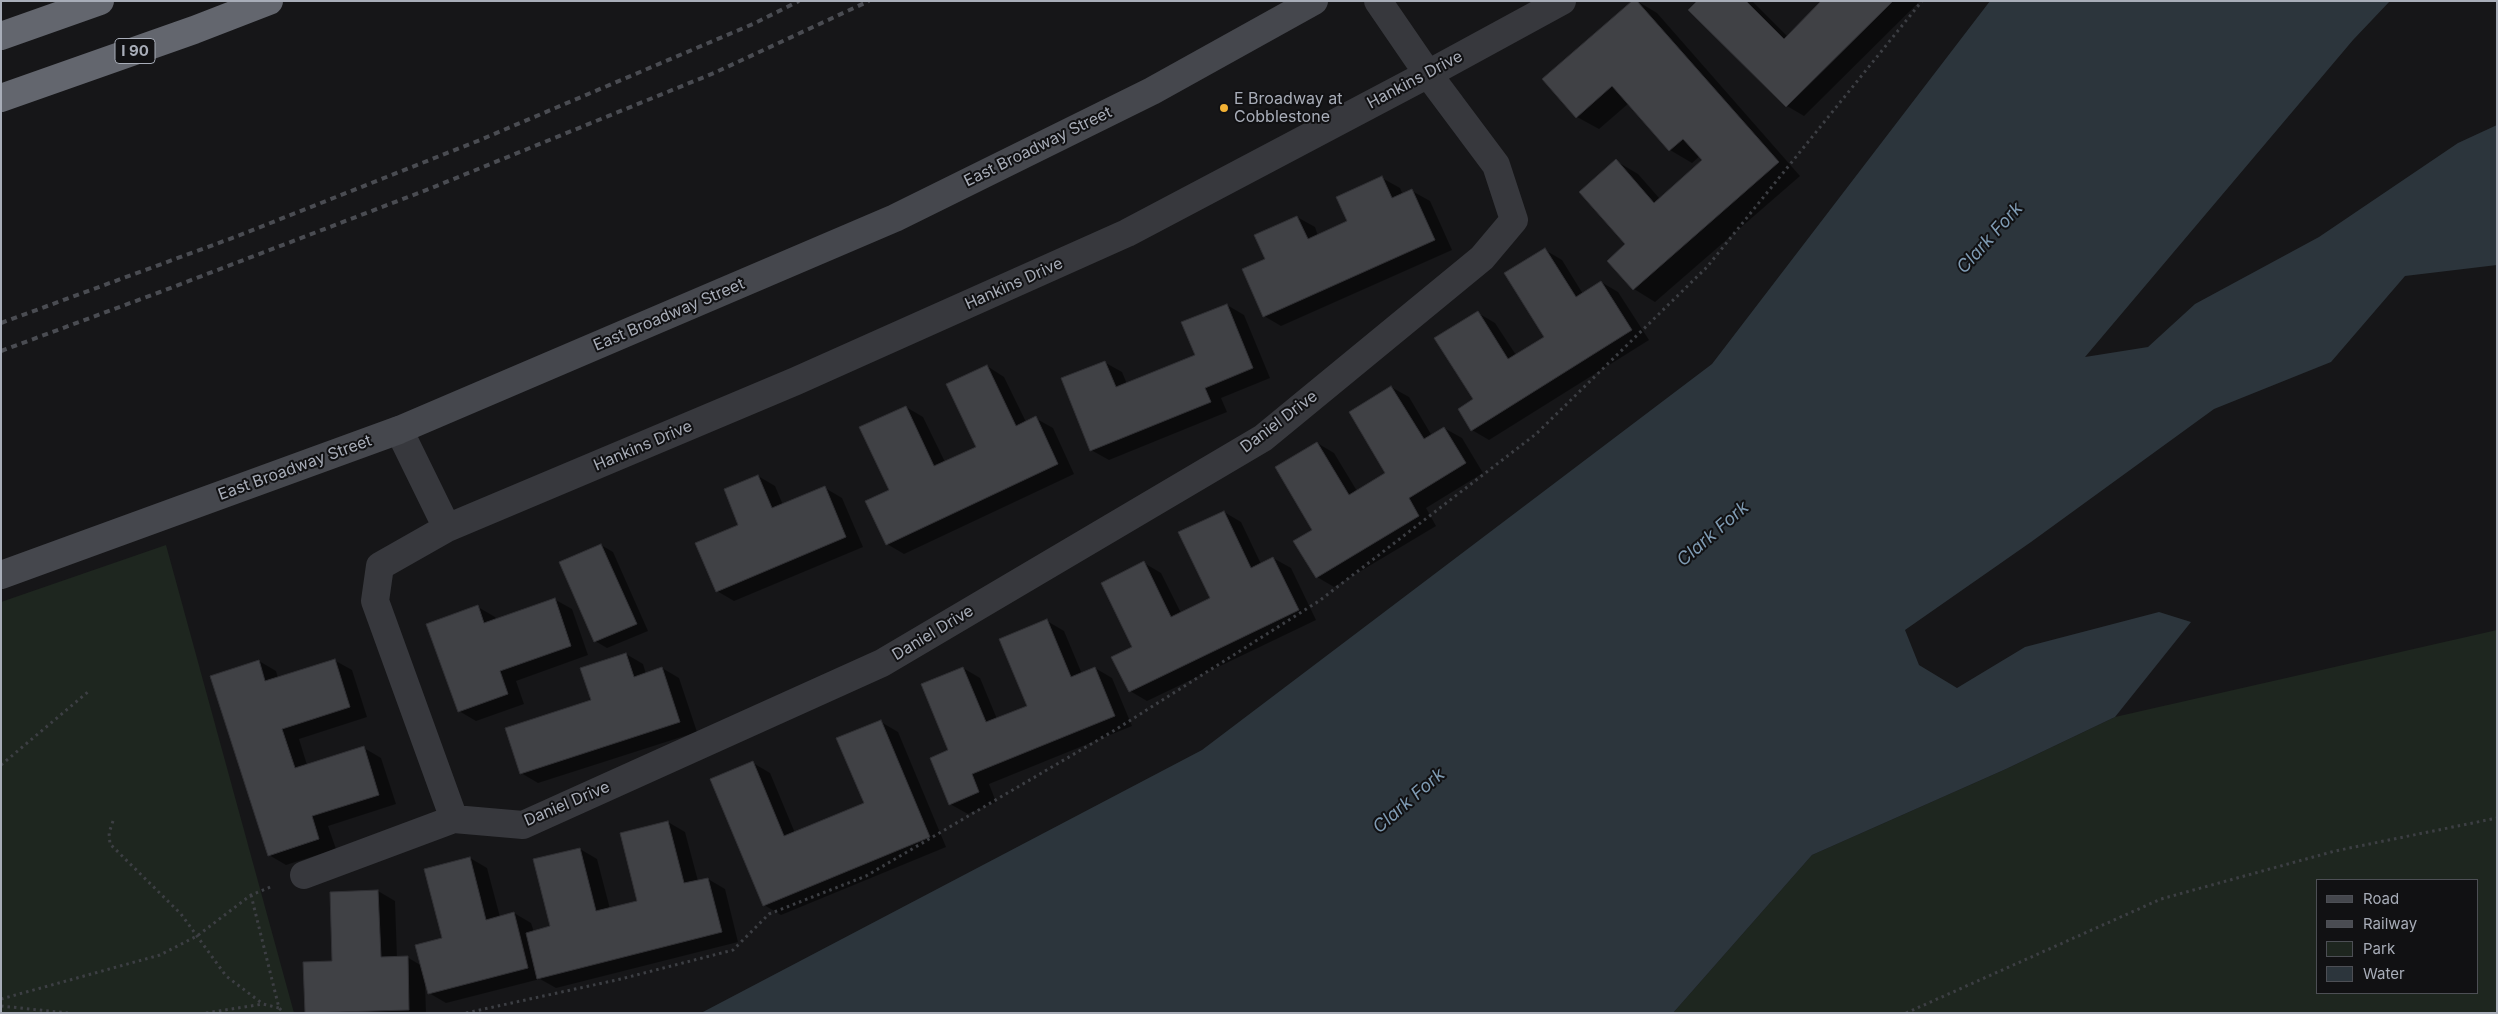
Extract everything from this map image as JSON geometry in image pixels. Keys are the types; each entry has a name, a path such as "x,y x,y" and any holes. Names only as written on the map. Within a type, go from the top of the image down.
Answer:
{"highway":[{"path":"1,36 100,1"},
{"name":"I 90","path":"1,98 194,30 269,1"}],"main road":[{"name":"East Broadway Street","path":"1,575 399,430 895,218 1152,90 1314,1"}],"street":[{"name":"Daniel Drive","path":"454,819 523,825 882,663 1263,438 1482,258 1514,220 1496,165 1428,74 1378,1"},
{"name":"Hankins Drive","path":"447,528 796,381 1128,233 1562,1"},
{"path":"304,875 454,819 375,601 380,566 447,528 399,430"}],"path":[{"path":"466,1013 621,979 733,950 769,914 866,876 1115,730 1319,601 1536,434 1707,267 1922,1"},
{"path":"1,765 89,691"},
{"path":"1906,1013 2161,899 2335,850 2497,818"},
{"path":"113,821 109,833 110,844 181,914 226,976 263,1004"},
{"path":"1,999 160,955 197,936 251,895 279,1008"},
{"path":"206,1013 263,1004 279,1008 284,1013"},
{"path":"1,1006 68,1013"}],"green space":[{"path":"166,545 294,1013 1,1013 1,602"},
{"path":"2497,630 2497,1013 1673,1013 1812,855 2006,769 2115,717"}],"water":[{"name":"Clark Fork","path":"1990,1 2390,1 2353,40 2085,357 2148,347 2195,304 2319,237 2458,143 2497,125 2497,265 2405,276 2331,362 2214,409 2031,542 1905,630 1919,665 1957,688 2025,647 2159,612 2191,622 2115,717 2006,769 1812,855 1673,1013 701,1013 1202,750 1712,364"}],"building":[{"path":"1632,1 1637,1 1779,162 1633,290 1607,261 1625,244 1579,192 1616,159 1654,203 1702,160 1683,139 1669,151 1612,86 1576,118 1542,79"},
{"path":"1697,1 1746,1 1784,39 1821,1 1893,1 1786,107 1688,10"},
{"path":"1382,176 1392,198 1412,189 1435,240 1263,317 1242,269 1265,259 1254,235 1297,216 1308,239 1347,221 1336,197"},
{"path":"1545,248 1576,297 1601,281 1632,330 1471,431 1458,409 1473,399 1434,338 1478,311 1508,359 1544,337 1504,273"},
{"path":"1227,304 1253,368 1205,388 1211,402 1090,451 1061,378 1105,361 1116,387 1195,355 1181,322"},
{"path":"987,365 1016,426 1036,416 1058,464 886,545 865,501 889,490 859,427 906,406 934,466 976,447 946,384"},
{"path":"1391,386 1424,439 1444,427 1466,463 1409,498 1419,516 1316,578 1293,541 1312,530 1275,467 1317,442 1349,495 1385,473 1349,412"},
{"path":"758,475 772,508 825,486 846,537 716,592 695,543 738,525 724,489"},
{"path":"1224,511 1251,568 1273,557 1299,610 1129,692 1111,657 1132,647 1101,583 1144,561 1171,617 1210,598 1178,532"},
{"path":"601,544 637,624 594,642 559,562"},
{"path":"555,598 571,646 500,671 508,694 458,712 426,624 478,605 484,623"},
{"path":"1047,619 1071,677 1095,667 1115,716 972,774 979,792 949,805 930,758 948,750 921,684 963,667 986,722 1027,706 999,639"},
{"path":"626,653 634,677 662,667 680,722 520,774 505,728 591,700 580,668"},
{"path":"335,659 350,707 282,729 295,768 364,746 379,795 312,816 319,839 268,856 210,676 259,660 265,681"},
{"path":"881,720 930,837 763,906 710,779 753,761 784,836 864,803 836,738"},
{"path":"668,821 684,883 708,878 722,932 537,979 526,933 550,926 533,859 580,848 596,911 637,901 620,833"},
{"path":"470,857 486,920 514,912 528,968 428,994 415,945 442,938 424,869"},
{"path":"378,890 381,957 408,956 409,1010 305,1013 303,962 332,961 330,892"}],"railway":[{"path":"1,323 235,237 480,140 753,24 799,1"},
{"path":"1,351 429,189 714,73 869,1"}],"place":[{"name":"E Broadway at Cobblestone","path":"1224,108"}]}
